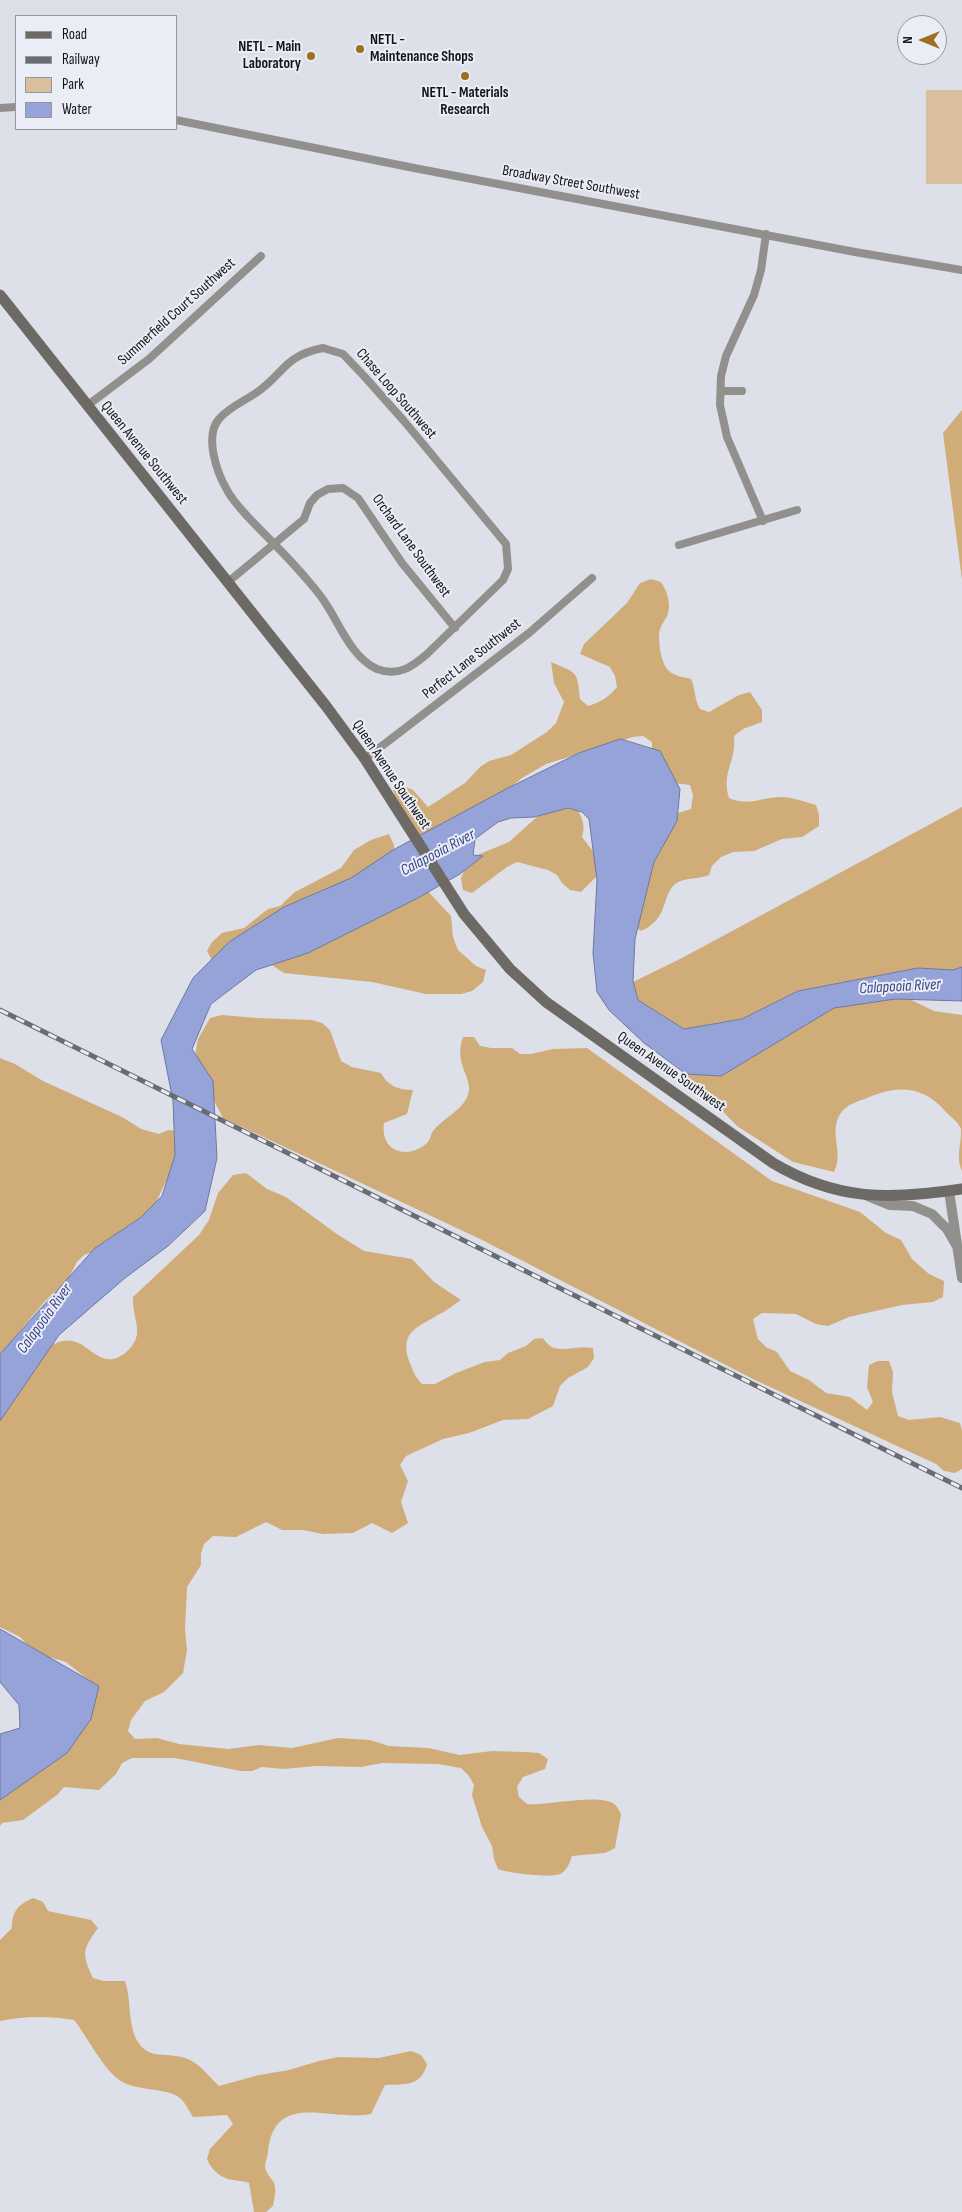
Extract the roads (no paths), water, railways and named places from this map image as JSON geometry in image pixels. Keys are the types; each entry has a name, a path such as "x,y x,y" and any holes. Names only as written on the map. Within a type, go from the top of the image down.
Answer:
{"main road":[{"name":"Queen Avenue Southwest","path":"0,295 304,676 365,759 453,898 482,938 534,992 773,1163 807,1180 867,1195 896,1196 962,1189"}],"street":[{"path":"0,108 15,108"},
{"name":"Broadway Street Southwest","path":"178,120 414,168 962,270"},
{"path":"763,521 727,437 720,405 721,376 726,356 754,295 761,270 766,234"},
{"name":"Summerfield Court Southwest","path":"88,405 149,359 260,256"},
{"name":"Chase Loop Southwest","path":"323,348 342,354 404,421 506,544 508,569 503,580 455,628 415,665 401,672 386,672 365,662 357,653 325,602 301,572 274,545 227,491 211,445 213,431 218,420 266,386 293,357 305,351 323,348"},
{"path":"721,391 742,391"},
{"name":"Orchard Lane Southwest","path":"228,582 304,519 310,503 317,495 328,489 343,488 358,498 402,563 455,628"},
{"path":"679,545 797,510"},
{"name":"Perfect Lane Southwest","path":"365,759 529,633 592,578"},
{"path":"949,1190 962,1278"},
{"path":"867,1195 890,1205 914,1206 932,1214 947,1229 958,1248"}],"water":[{"name":"Calapooia River","path":"621,739 660,751 680,789 677,821 654,862 635,939 633,981 638,1000 684,1029 742,1019 798,991 918,968 953,970 962,967 962,1001 895,999 834,1008 721,1076 686,1074 644,1043 609,1010 597,992 593,953 597,880 589,819 582,812 568,808 534,817 511,818 498,822 475,839 473,855 483,856 460,874 416,899 308,953 256,970 211,1004 192,1049 213,1081 217,1158 205,1211 168,1246 125,1278 59,1335 0,1421 0,1354 95,1248 140,1218 162,1196 175,1155 173,1101 161,1040 193,978 229,942 284,907 351,878 393,850 506,789 579,753"},
{"path":"0,1629 99,1686 91,1719 67,1753 0,1800 0,1734 20,1728 19,1705 0,1682"}],"railway":[{"path":"0,1010 962,1488"}],"place":[{"name":"NETL - Maintenance Shops","path":"360,49"},
{"name":"NETL - Main Laboratory","path":"311,56"},
{"name":"NETL - Materials Research","path":"465,76"}]}
